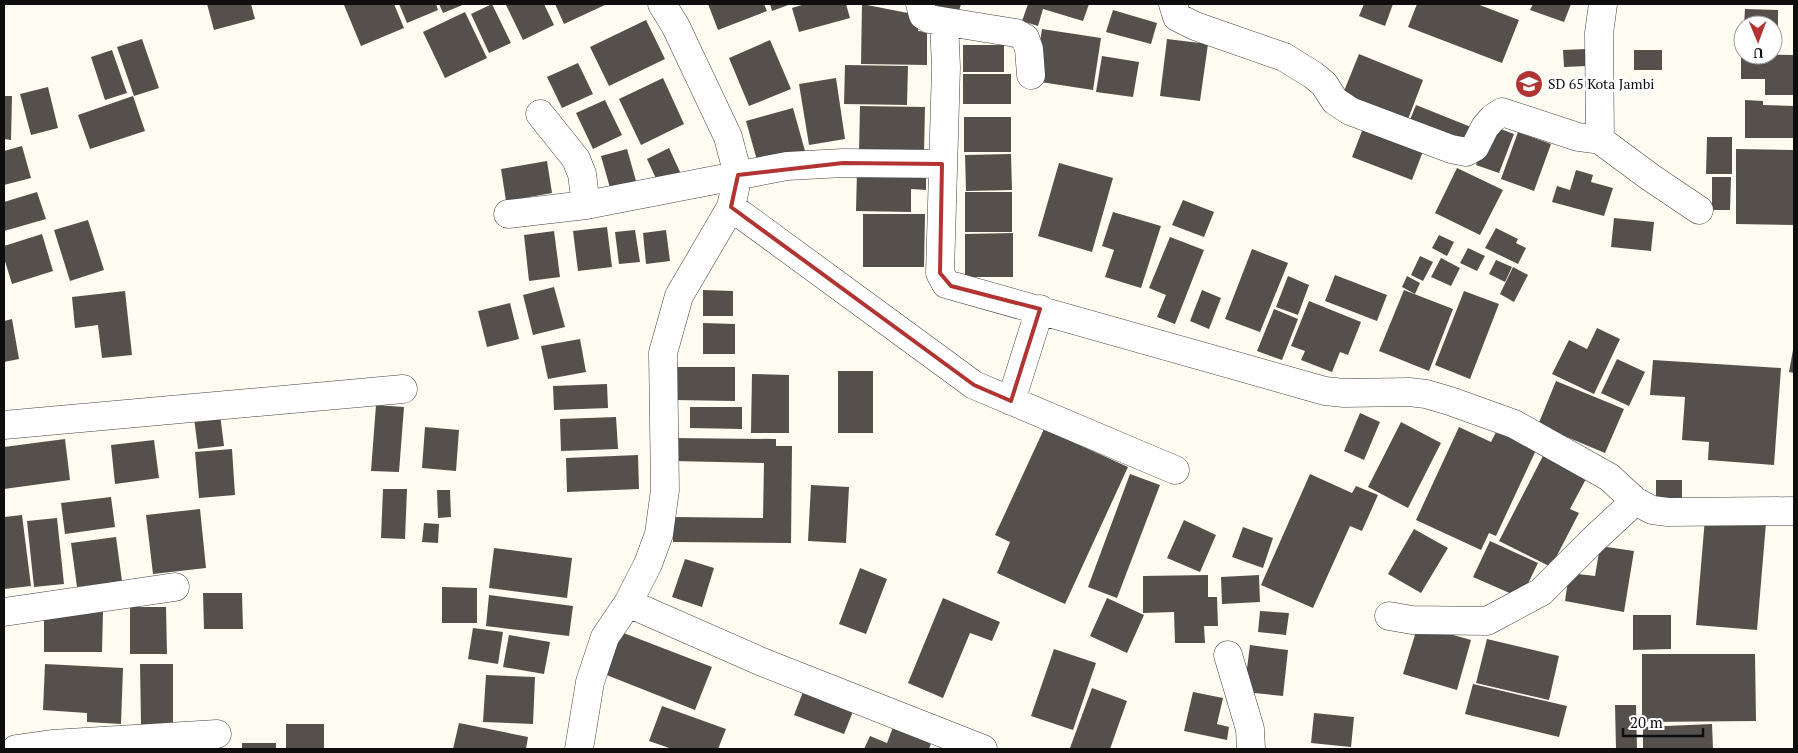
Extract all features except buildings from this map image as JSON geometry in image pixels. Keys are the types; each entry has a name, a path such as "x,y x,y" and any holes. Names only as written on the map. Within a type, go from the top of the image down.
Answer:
{"street":[{"path":"579,749 590,682 605,637 628,603 648,564 659,534 665,490 663,353 679,296 731,207 738,175 728,137 676,27 662,4"},
{"path":"920,4 923,15 929,19 1016,33 1025,38 1029,49 1031,75"},
{"path":"1173,4 1177,17 1195,26 1284,57 1313,75 1324,84 1335,101 1350,111 1451,149 1466,152 1475,147 1485,127 1502,112 1578,137 1600,140 1650,177 1700,210"},
{"path":"1600,140 1599,34 1603,4"},
{"path":"944,22 946,67 940,273 942,280 951,286 1040,309 1324,391 1344,393 1409,392 1426,394 1450,401 1514,424 1545,440 1609,477 1636,501 1652,510 1668,512 1794,511"},
{"path":"540,114 576,159 582,174 586,205"},
{"path":"508,214 586,205 787,166 834,163 942,164"},
{"path":"731,207 974,385 1174,470"},
{"path":"1011,400 1040,309"},
{"path":"4,425 403,389"},
{"path":"1389,616 1412,620 1487,621 1540,592 1636,501"},
{"path":"4,612 175,587"},
{"path":"628,603 953,743 983,749"},
{"path":"1228,655 1250,728 1250,749"},
{"path":"16,749 52,744 217,734"}],"highlighted area":[{"path":"843,163 942,164 940,273 951,286 1040,309 1011,401 974,385 731,207 738,175"}],"place":[{"name":"SD 65 Kota Jambi","path":"1529,84"}]}
